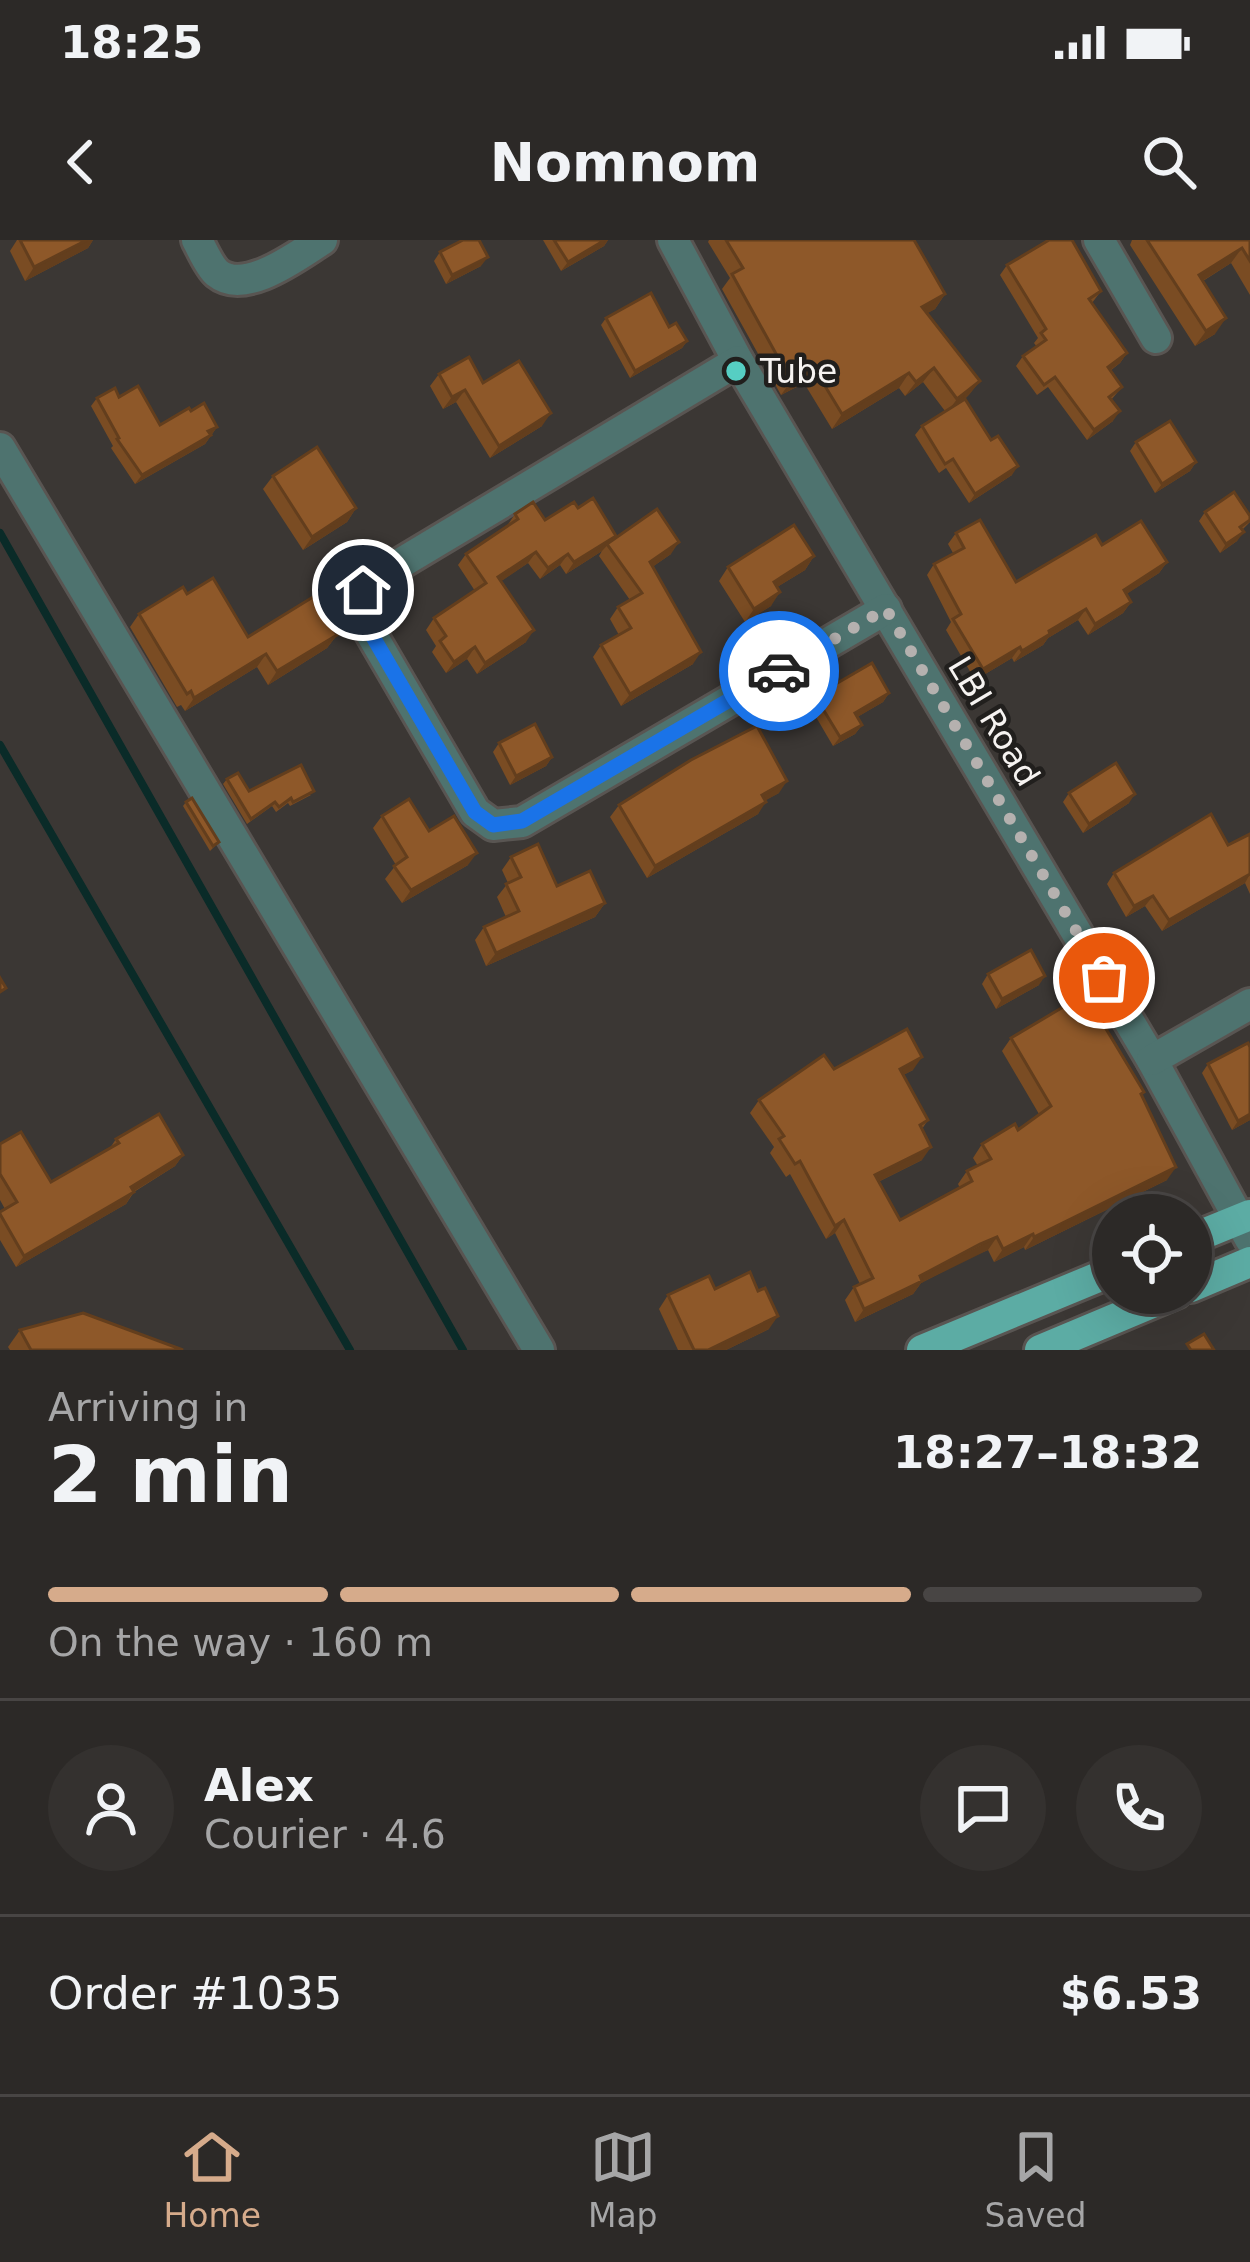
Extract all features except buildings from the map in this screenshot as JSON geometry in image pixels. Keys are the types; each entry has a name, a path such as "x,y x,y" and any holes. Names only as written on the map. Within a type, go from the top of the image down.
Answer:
{"main road":[{"path":"1212,1233 1246,1224"},
{"path":"1212,1278 1250,1262"},
{"path":"922,1350 1092,1280"},
{"path":"1040,1350 1126,1314"}],"street":[{"path":"196,240 218,273 235,280 266,274 322,240"},
{"name":"LBI Road","path":"673,240 738,361 1246,1224"},
{"path":"1099,240 1156,338"},
{"path":"738,361 363,590 359,613 475,812 493,825 522,821 886,609"},
{"path":"0,448 539,1350"},
{"path":"1152,1060 1250,1004"}],"waterway":[{"path":"0,533 463,1350"},
{"path":"0,745 350,1350"}],"way so far":[{"path":"779,671 886,609 1104,978"}],"place":[{"name":"Tube","path":"736,371"}],"route":[{"path":"363,590 359,613 475,812 493,825 522,821 779,671"}]}
